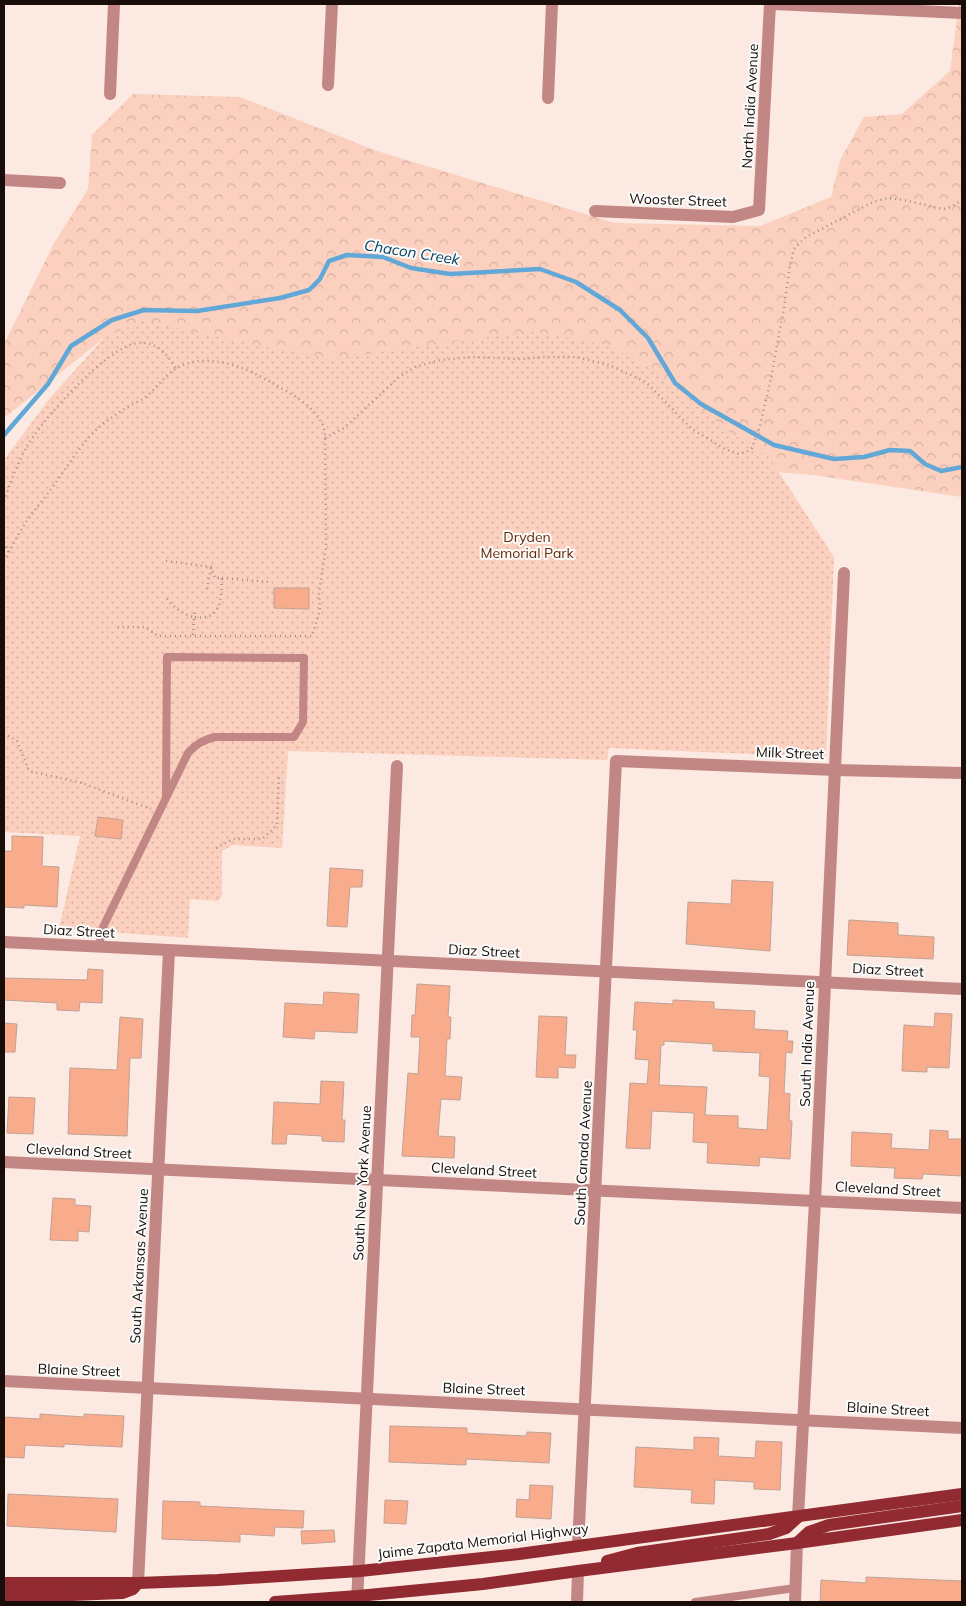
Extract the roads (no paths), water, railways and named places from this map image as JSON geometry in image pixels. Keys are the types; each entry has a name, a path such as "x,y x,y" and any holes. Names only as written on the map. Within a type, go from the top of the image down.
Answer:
{"main road":[{"name":"Jaime Zapata Memorial Highway","path":"4,1583 138,1583 228,1580 360,1571 510,1555 962,1494"},
{"path":"797,1543 809,1532 829,1525 962,1506"},
{"path":"578,1570 637,1553 769,1534 786,1528 798,1517"},
{"path":"275,1602 358,1599 962,1520"},
{"path":"4,1595 122,1593 133,1589 138,1583"}],"street":[{"path":"110,94 114,4"},
{"path":"328,85 332,4"},
{"path":"548,98 552,4"},
{"name":"North India Avenue","path":"759,210 770,4"},
{"path":"774,4 962,13"},
{"path":"4,180 60,183"},
{"name":"Wooster Street","path":"595,211 733,217 759,210"},
{"name":"South India Avenue","path":"798,1517 815,1201 844,573"},
{"name":"Milk Street","path":"616,761 962,773"},
{"name":"South Canada Avenue","path":"578,1546 616,761"},
{"name":"South New York Avenue","path":"358,1599 397,766"},
{"name":"Diaz Street","path":"4,942 962,989"},
{"name":"South Arkansas Avenue","path":"138,1583 169,951"},
{"name":"Cleveland Street","path":"4,1162 962,1208"},
{"name":"Blaine Street","path":"4,1381 962,1428"},
{"path":"795,1602 797,1543"},
{"path":"577,1602 578,1570"}],"lane":[{"path":"99,946 103,927 188,753 204,740 215,737 294,737 303,722 304,658 167,657 166,798"},
{"path":"694,1602 795,1588"}],"waterway":[{"name":"Chacon Creek","path":"4,435 48,384 71,346 112,320 144,310 197,311 280,298 309,290 320,279 329,261 347,255 383,257 411,268 450,274 540,269 576,282 620,310 648,338 675,383 701,404 774,445 834,459 864,457 890,450 910,451 925,464 941,471 962,467"}],"park label":[{"name":"Dryden Memorial Park","path":"527,546"}]}
